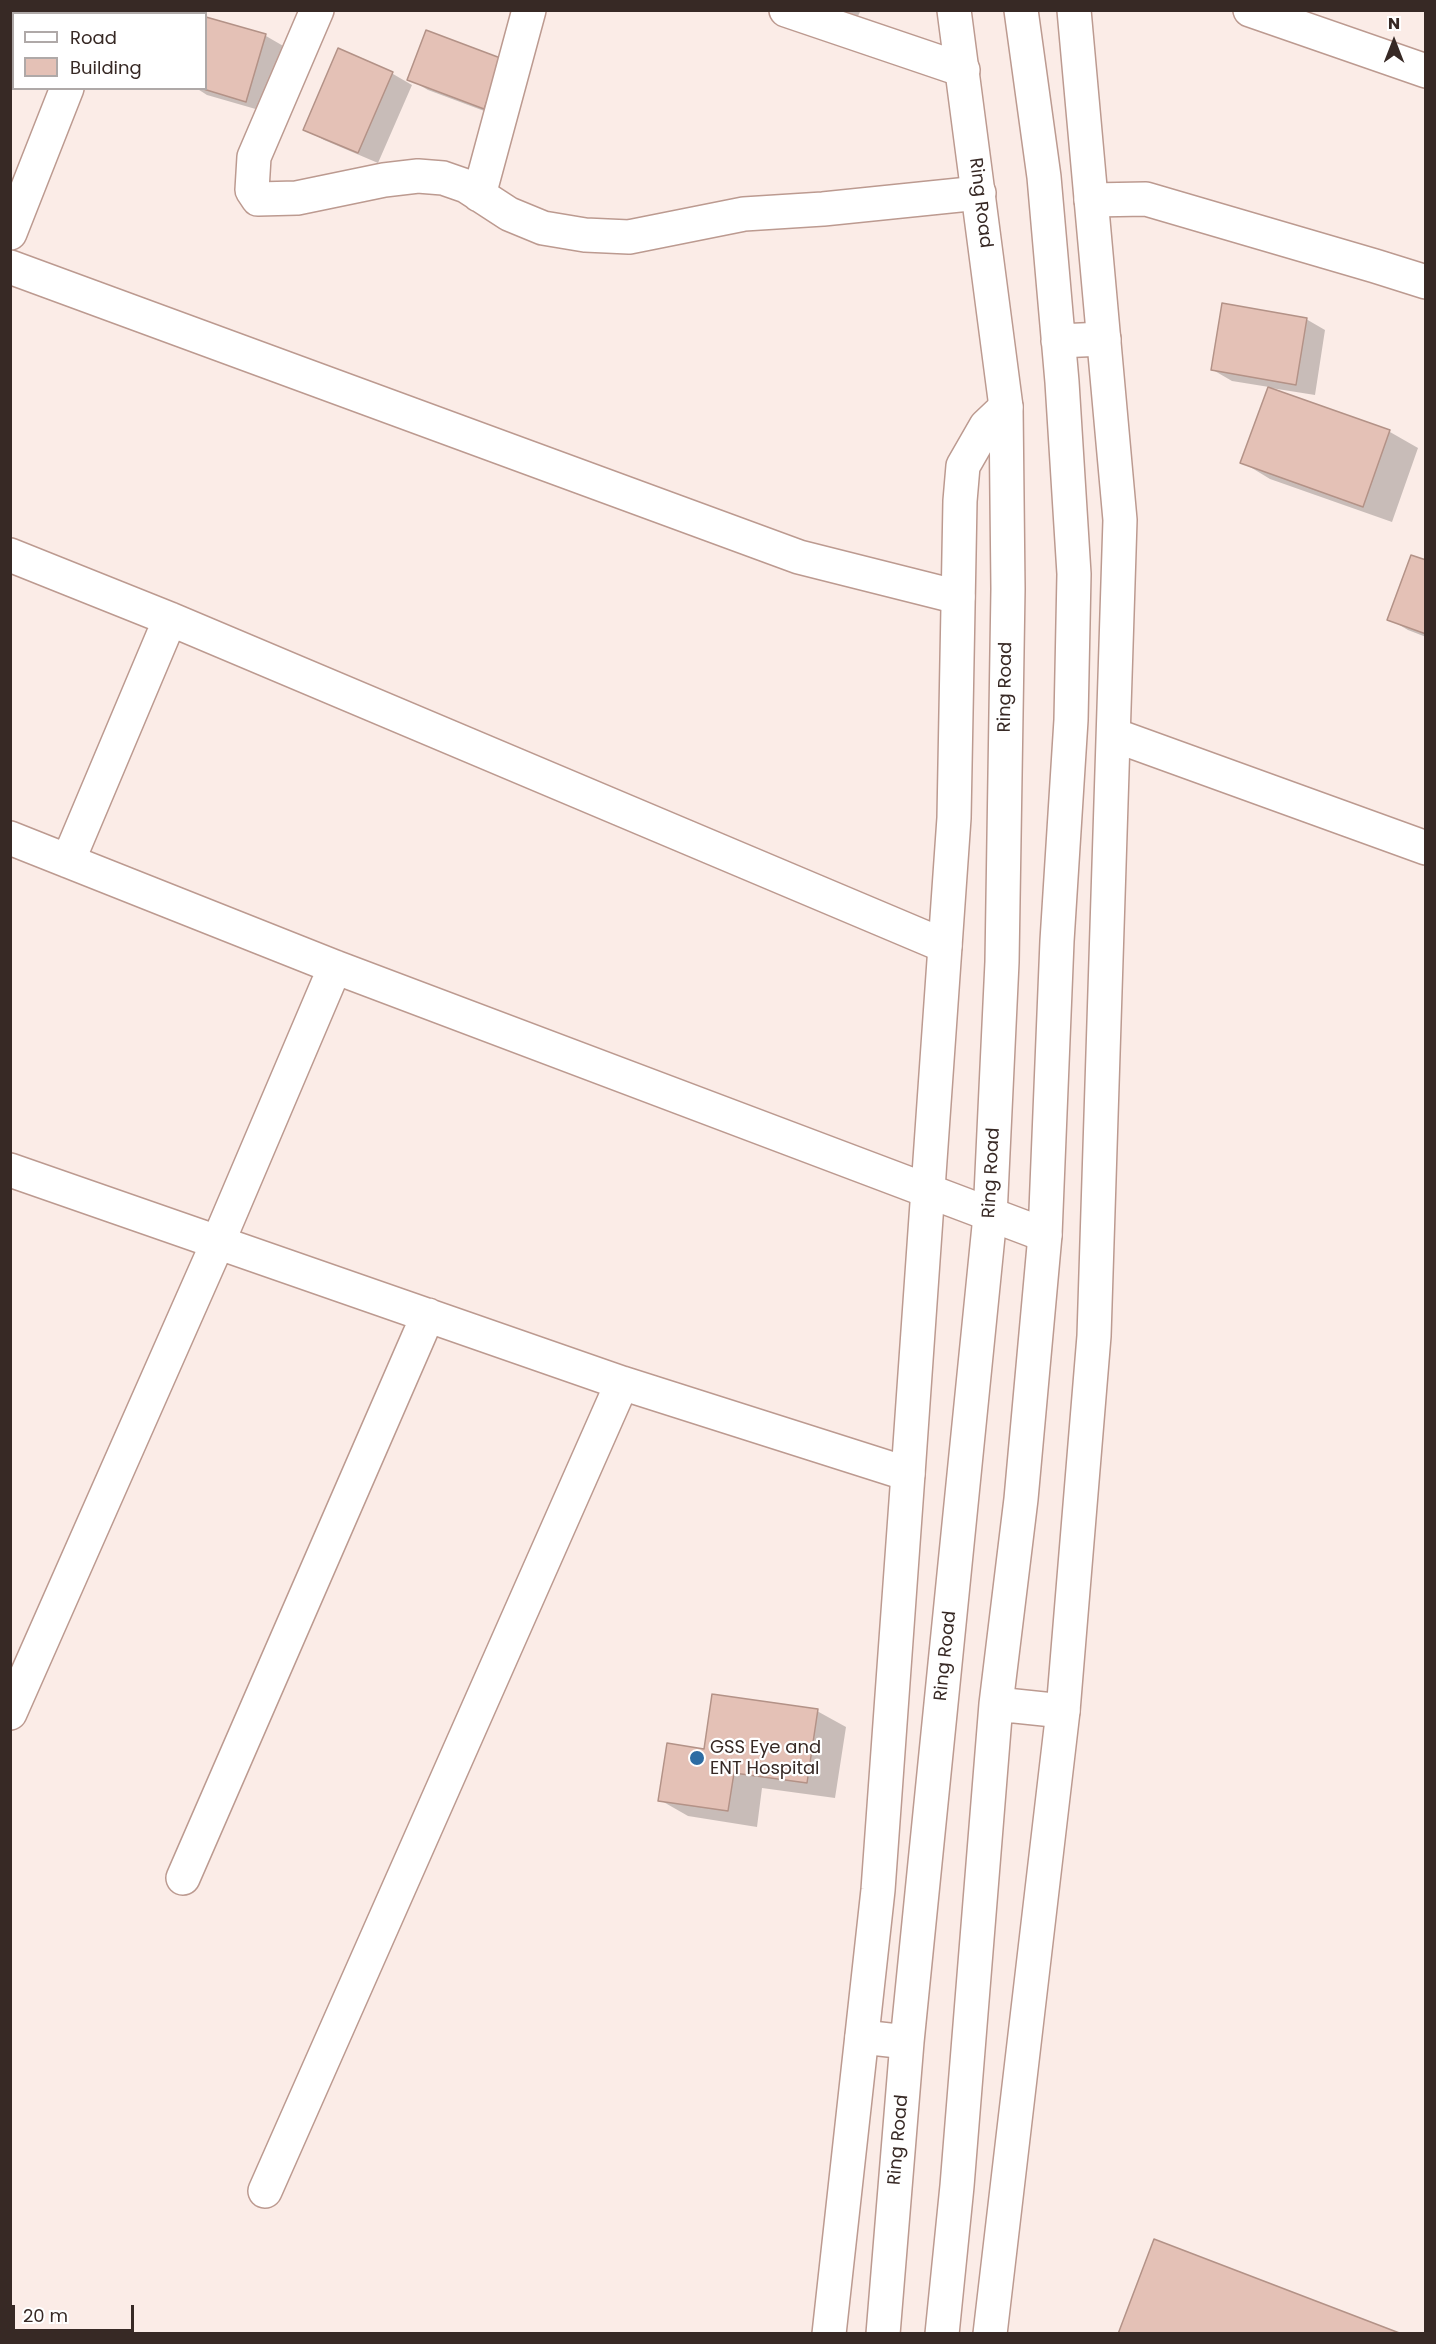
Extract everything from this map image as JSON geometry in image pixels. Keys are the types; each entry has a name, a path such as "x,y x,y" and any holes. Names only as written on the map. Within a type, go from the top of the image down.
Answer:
{"main road":[{"path":"317,10 254,157 252,190 258,199 297,198 384,180 418,176 443,178 466,186 509,214 543,228 585,235 629,237 744,214 823,209 979,193"},
{"path":"479,195 529,10"},
{"path":"786,10 963,70"},
{"name":"Ring Road","path":"883,2334 907,2042 990,1216 1002,963 1008,589 1006,407 954,10"},
{"path":"942,2334 957,2186 996,1704 1021,1499 1045,1235 1057,941 1071,720 1074,574 1058,341 1044,177 1022,10"},
{"path":"990,2334 1063,1712 1094,1336 1120,520 1074,10"},
{"path":"1250,10 1425,71"},
{"path":"10,233 67,90"},
{"path":"1091,200 1146,199 1425,282"},
{"path":"10,267 799,557 958,597"},
{"path":"1058,341 1104,339"},
{"path":"830,2334 878,1890 908,1473 954,818 963,466 986,426 1006,407"},
{"path":"10,555 170,619 945,946"},
{"path":"68,861 170,619"},
{"path":"1114,735 1425,848"},
{"path":"10,838 335,967 1045,1235"},
{"path":"10,1713 218,1242 335,967"},
{"path":"10,1170 622,1383 908,1473"},
{"path":"183,1878 428,1315"},
{"path":"265,2191 622,1383"},
{"path":"996,1704 1063,1712"},
{"path":"862,2037 907,2042"}],"building":[{"path":"207,17 266,34 246,102 207,90"},
{"path":"426,30 503,59 484,109 407,80"},
{"path":"338,48 393,72 358,153 303,130"},
{"path":"1222,303 1307,318 1296,385 1211,370"},
{"path":"1268,387 1390,430 1363,507 1240,463"},
{"path":"1411,555 1426,560 1426,634 1387,620"},
{"path":"712,1694 818,1709 807,1783 734,1773 728,1811 658,1801 667,1743 704,1749"},
{"path":"1154,2239 1402,2334 1118,2334"}],"place":[{"name":"GSS Eye and ENT Hospital","path":"697,1758"}]}
